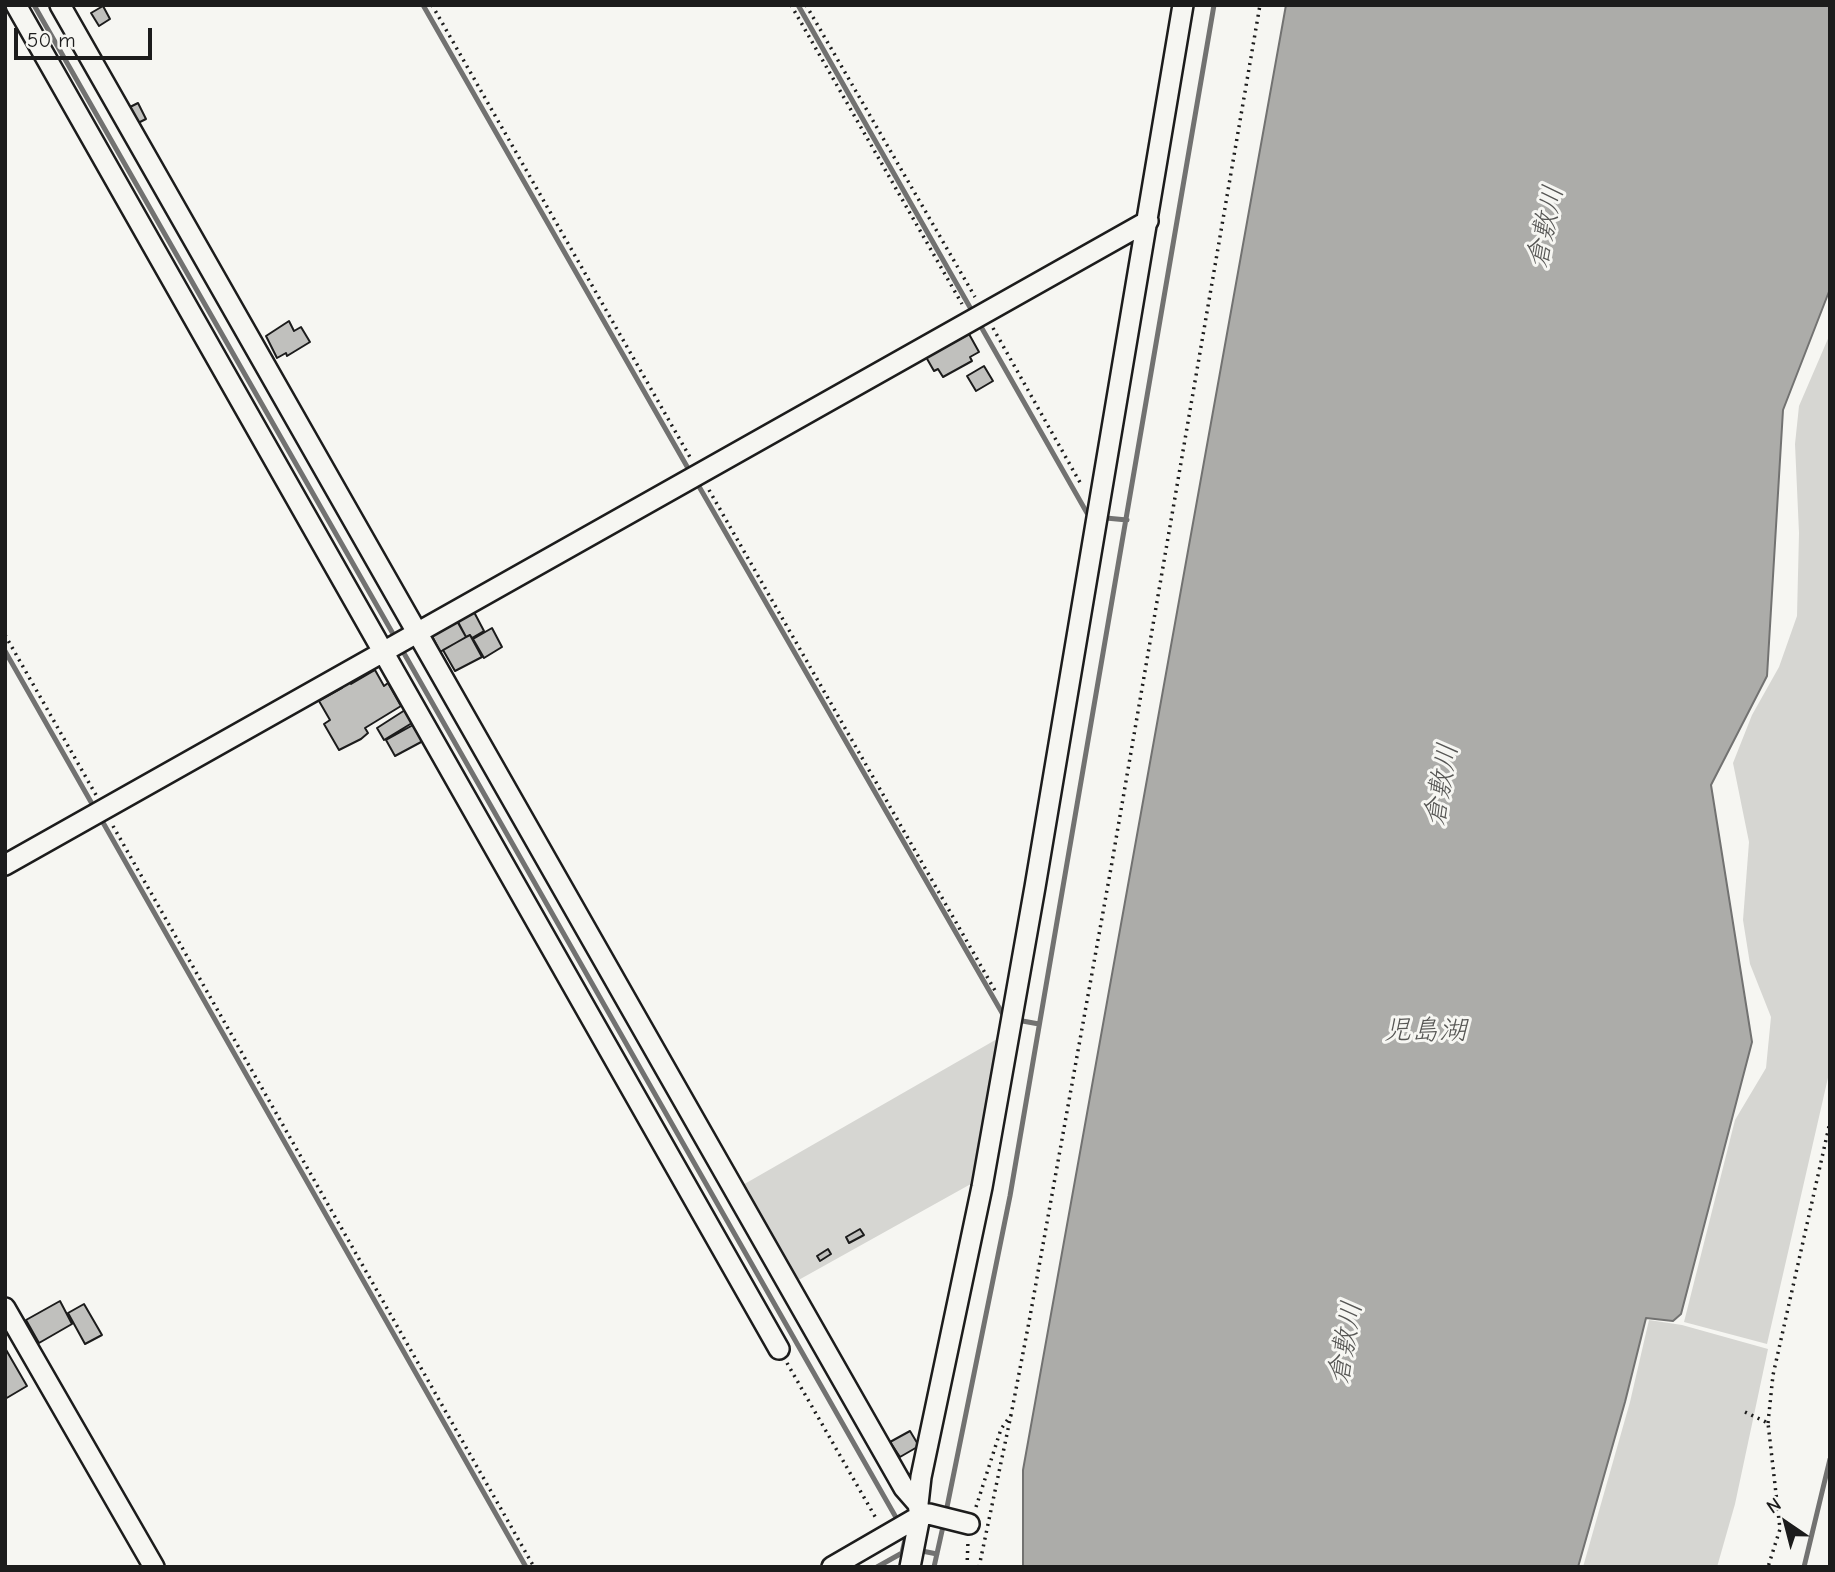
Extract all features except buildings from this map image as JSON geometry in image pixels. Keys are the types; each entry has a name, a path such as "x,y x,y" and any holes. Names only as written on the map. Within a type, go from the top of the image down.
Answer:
{"street":[{"path":"16,5 897,1476 910,1532"},
{"path":"60,5 779,1349"},
{"path":"910,1532 982,1187 1183,5"},
{"path":"5,865 1148,221"},
{"path":"5,1308 154,1567"},
{"path":"832,1567 910,1532 964,1522"}],"path":[{"path":"432,5 994,989 1002,1000 1014,1008"},
{"path":"791,5 977,317 1094,506 1099,509"},
{"path":"806,5 977,317"},
{"path":"979,1567 1011,1415 1111,867 1260,5"},
{"path":"5,635 534,1567"},
{"path":"1768,1567 1780,1529 1768,1423 1773,1375 1830,1122"},
{"path":"779,1349 910,1532"},
{"path":"1745,1412 1768,1423"},
{"path":"967,1567 964,1522 1001,1429 1011,1415"}],"shaded area":[{"path":"1830,334 1830,1069 1767,1344 1684,1322 1735,1120 1766,1068 1771,1017 1750,964 1743,920 1749,842 1733,763 1752,715 1779,667 1797,616 1799,533 1795,444 1799,406"},
{"path":"1004,1035 978,1180 795,1282 741,1186"},
{"path":"1649,1320 1682,1325 1768,1349 1735,1504 1717,1567 1583,1567 1630,1402"}],"water":[{"name":"児島湖","path":"1286,5 1830,5 1830,289 1783,410 1767,676 1711,785 1752,1042 1681,1314 1673,1321 1646,1318 1578,1567 1023,1567 1023,1470"}],"waterway":[{"path":"34,5 396,639"},
{"path":"423,5 689,470"},
{"path":"798,5 1087,513 1091,515"},
{"path":"946,1512 1010,1196 1214,5"},
{"path":"697,483 1005,1018"},
{"path":"1106,518 1127,520"},
{"path":"401,648 906,1535 902,1553 877,1567"},
{"path":"5,651 91,802"},
{"path":"101,819 526,1567"},
{"path":"1017,1020 1039,1024"},
{"path":"1804,1567 1830,1459"},
{"path":"934,1567 944,1522"},
{"path":"917,1550 937,1554"}],"water label":[{"name":"倉敷川","path":"1546,227"},
{"name":"倉敷川","path":"1442,785"},
{"name":"倉敷川","path":"1346,1343"}]}
